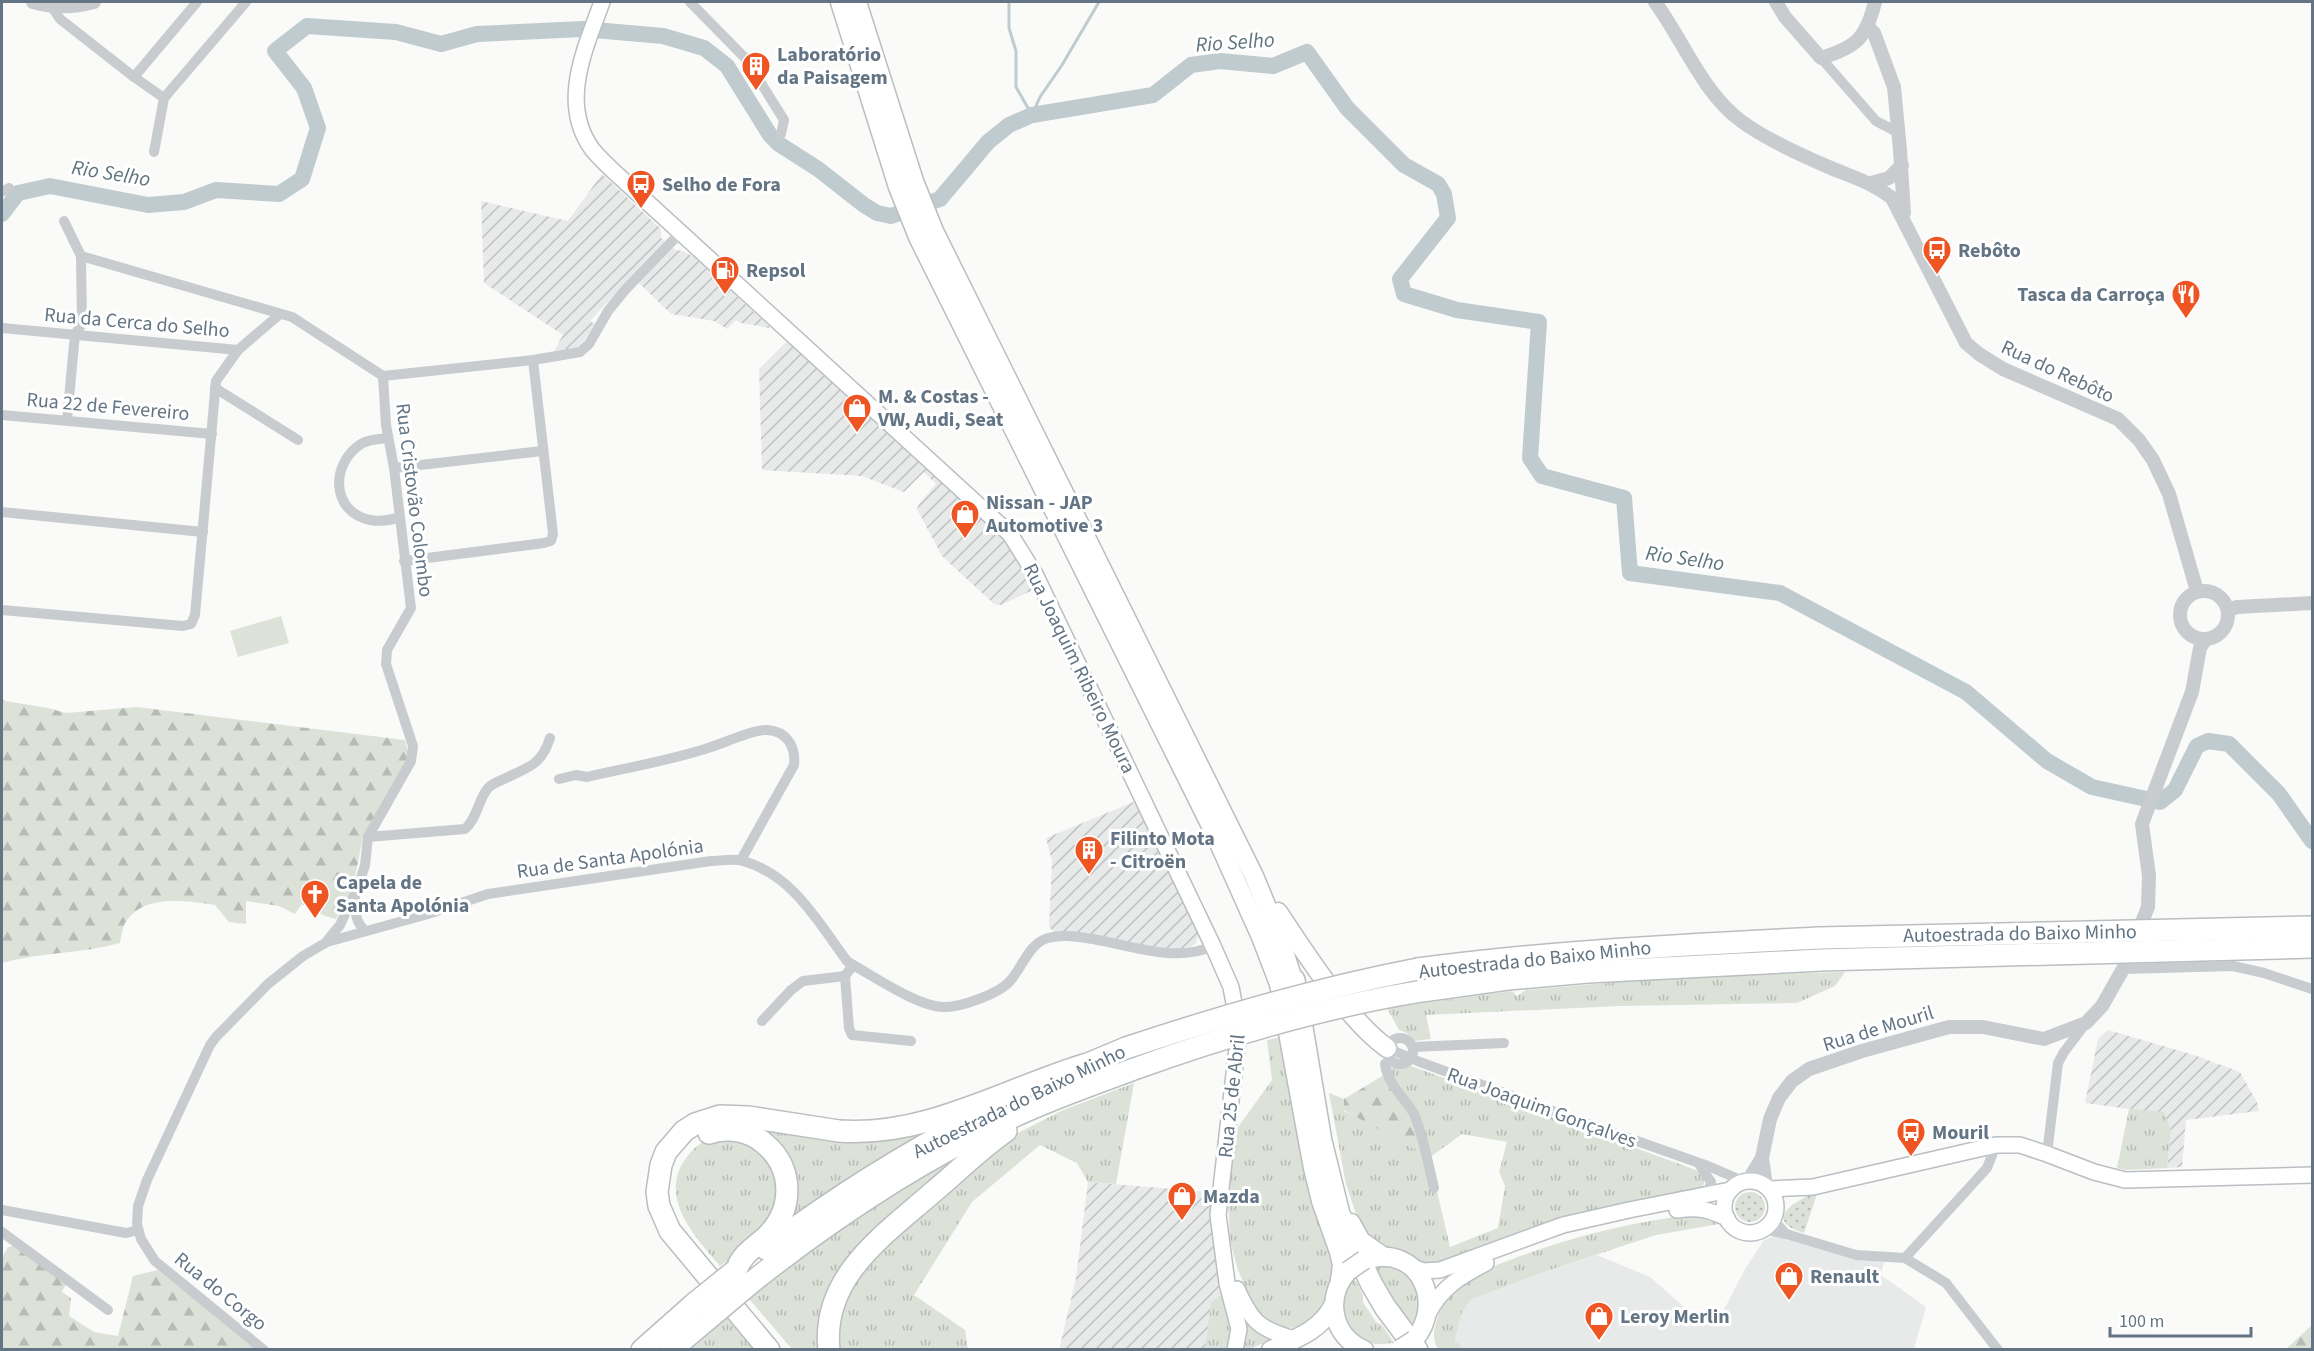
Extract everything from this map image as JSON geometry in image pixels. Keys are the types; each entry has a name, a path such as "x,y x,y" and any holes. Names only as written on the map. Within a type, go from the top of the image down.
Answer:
{"highway":[{"name":"Autoestrada do Baixo Minho","path":"642,1350 701,1311 834,1200 919,1148 1084,1065 1126,1048 1262,1005 1329,988 1419,969 1506,957 1585,951 1819,938 2313,927"},
{"name":"Autoestrada do Baixo Minho","path":"744,1276 914,1170 1018,1114 1109,1078 1217,1041 1364,1001 1508,979 1576,973 1821,960 2313,947"},
{"path":"1286,982 1314,1143 1332,1218 1362,1285 1379,1314 1420,1338"},
{"path":"769,1350 680,1245 663,1220 658,1199 658,1177 666,1152 684,1131 707,1119 732,1115 839,1131 893,1129 951,1115 1044,1077 1084,1065"},
{"path":"829,1350 829,1322 840,1286 849,1271 876,1242 993,1140 1109,1078"},
{"path":"744,1276 742,1256 767,1236 784,1211 788,1195 786,1176 780,1161 771,1149 746,1133 730,1129 705,1135 686,1149 677,1160 672,1175 672,1203 676,1216 693,1243 783,1350"},
{"name":"Autoestrada do Baixo Minho","path":"671,1350 701,1311"}],"main road":[{"path":"840,2 926,234 1307,1025 1341,1195 1353,1227 1362,1241 1384,1257 1423,1271 1440,1270 1563,1225 1707,1196 1730,1190 1745,1181 1756,1181 1768,1188 1784,1190 1813,1187 1996,1145 2020,1146 2094,1172 2125,1180 2313,1175"},
{"path":"857,2 906,184"},
{"name":"Rua Joaquim Ribeiro Moura","path":"601,3 578,73 575,102 580,127 586,139 602,160 1010,534 1035,574 1211,942"},
{"path":"926,234 1254,876 1280,939 1313,1168 1344,1275"},
{"path":"1254,876 1290,931 1337,995 1389,1054"},
{"name":"Rua 25 de Abril","path":"1211,942 1231,987 1239,1030 1218,1215 1223,1258 1239,1329 1235,1350"},
{"path":"1730,1190 1724,1203 1727,1218 1732,1226 1750,1233 1813,1187"},
{"path":"1768,1188 1775,1198 1771,1219"},
{"path":"1400,1349 1420,1338 1440,1293 1464,1275 1510,1253 1568,1233 1632,1218 1691,1208 1708,1209 1727,1218"},
{"path":"1293,1344 1328,1317 1344,1275 1364,1260 1384,1257"},
{"name":"Rua 25 de Abril","path":"1223,1258 1246,1308 1257,1324 1293,1344"},
{"path":"1406,1264 1417,1273 1425,1285 1429,1298 1420,1338"},
{"path":"1333,1306 1337,1323 1347,1338 1364,1350"},
{"path":"1271,1350 1323,1338 1347,1338"}],"street":[{"path":"33,2 52,7 80,6 94,2"},
{"path":"134,77 197,2"},
{"path":"154,152 164,98 246,2"},
{"path":"690,2 727,37 754,69 784,120 781,134"},
{"name":"Rua do Rebôto","path":"1655,2 1708,85 1738,120 1756,132 1813,160 1871,183 1892,198 1966,343 2003,369 2118,420 2139,440 2153,460 2169,494 2197,591"},
{"path":"1776,2 1785,17 1876,121 1899,133"},
{"path":"1821,58 1849,48 1858,40 1868,27 1875,2"},
{"path":"52,7 60,19 164,98"},
{"name":"Rua do Rebôto","path":"1868,27 1874,33 1894,87 1905,222"},
{"path":"1871,183 1889,178 1902,165"},
{"name":"Rua do Rebôto","path":"1892,198 1898,189 1902,165"},
{"path":"64,221 81,256 82,324 75,334 68,420"},
{"path":"81,256 292,316 382,376 533,360 580,352 589,344 608,310 681,232"},
{"name":"Rua da Cerca do Selho","path":"2,328 238,350 280,314"},
{"path":"2,610 183,626 191,624 195,615 216,381 238,350"},
{"path":"404,561 544,543 551,540 554,534 542,451 533,360"},
{"name":"Rua Cristovão Colombo","path":"349,936 346,929 347,920 364,865 368,837 406,772 411,761 413,746 386,664 387,651 411,608 382,376"},
{"path":"215,388 298,440"},
{"name":"Rua 22 de Fevereiro","path":"2,415 212,434"},
{"path":"388,438 368,441 350,453 341,466 338,484 348,507 361,517 379,521 399,518"},
{"path":"394,468 542,451"},
{"path":"2,512 203,532"},
{"path":"2197,591 2220,596 2228,610 2226,626 2221,633 2205,640 2191,637 2179,619 2181,605 2197,591"},
{"path":"2228,610 2237,607 2313,603"},
{"name":"Rua de Mouril","path":"1745,1181 1761,1158 1770,1119 1779,1098 1792,1081 1809,1069 1949,1027 1983,1027 2044,1039 2086,1023 2102,1006 2123,969 2148,908 2150,890 2143,834 2144,814 2192,692 2200,648 2205,640"},
{"path":"559,779 576,775 587,777 703,750 764,729 783,735 791,742 795,755 794,765 741,860"},
{"path":"368,837 465,829 471,824 487,790 498,781 535,764 547,750 550,738"},
{"name":"Rua de Santa Apolónia","path":"138,1230 138,1206 147,1180 210,1045 260,991 303,956 327,942 428,914 488,894 711,861 741,860 767,870 783,880 796,893 847,961 911,997 927,1004 946,1007 989,994 1005,986 1037,943 1051,937 1070,936 1163,953 1185,954 1196,953 1211,942"},
{"name":"Rua Cristovão Colombo","path":"354,895 357,920 366,930"},
{"name":"Rua Cristovão Colombo","path":"327,942 340,925 354,895"},
{"path":"762,1021 791,990 803,981 844,976 853,965"},
{"path":"2123,969 2233,966 2313,988"},
{"path":"844,976 849,1028 852,1035 911,1041"},
{"path":"2047,1154 2058,1063 2086,1023"},
{"path":"1412,1052 1504,1043"},
{"name":"Rua Joaquim Gonçalves","path":"1389,1054 1412,1052 1745,1181"},
{"path":"1389,1054 1385,1064 1387,1074 1413,1113 1420,1130 1434,1188"},
{"path":"1905,1258 1987,1168 1996,1145"},
{"name":"Rua de Mouril","path":"1761,1158 1768,1188"},
{"path":"1698,1164 1711,1182 1707,1196"},
{"path":"2,1210 126,1233 138,1230"},
{"path":"1771,1219 1786,1233 1856,1255 1905,1258 1946,1283 1998,1350"},
{"name":"Rua do Corgo","path":"138,1230 154,1261 264,1350"},
{"path":"2,1232 108,1310"}],"shaded area":[{"path":"602,174 661,229 661,238 676,250 694,257 770,327 741,323 736,320 727,329 714,321 671,314 638,282 630,278 590,321 595,324 583,342 576,348 554,351 563,335 484,283 481,201 568,221"},
{"path":"787,341 1000,536 1018,558 1035,589 1001,605 994,604 942,556 917,509 936,484 924,472 904,492 862,476 762,470 759,369"},
{"path":"1136,801 1199,934 1196,943 1189,948 1171,950 1054,932 1049,927 1052,861 1046,838"},
{"path":"2108,1030 2194,1055 2240,1072 2257,1102 2259,1111 2186,1120 2182,1167 2167,1168 2171,1130 2129,1109 2085,1103 2098,1039"},
{"path":"1088,1182 1210,1192 1223,1274 1234,1316 1230,1349 1059,1350 1076,1278"},
{"path":"1775,1236 1854,1260 1884,1261 1881,1275 1926,1307 1914,1349 1463,1350 1455,1340 1462,1312 1472,1299 1597,1255 1650,1277 1690,1312 1717,1323 1745,1269 1764,1240"}],"green space":[{"path":"281,616 289,643 238,657 230,631"},
{"path":"2,698 5,701 66,713 137,707 405,740 409,755 363,837 354,882 336,919 302,904 295,914 279,906 246,901 246,924 229,922 215,905 165,902 141,908 132,915 124,925 120,943 2,963"},
{"path":"1845,972 1835,986 1797,1003 1619,1006 1426,1015 1431,1039 1413,1041 1407,1033 1399,1030 1387,1008 1512,991 1517,996 1526,990 1689,976"},
{"path":"1281,1037 1335,1267 1322,1312 1310,1323 1280,1329 1265,1321 1253,1305 1238,1270 1230,1241 1228,1199 1229,1155 1233,1134 1272,1080 1267,1040"},
{"path":"1411,1066 1696,1170 1704,1178 1702,1189 1429,1266 1375,1243 1361,1229 1346,1184 1329,1093 1344,1099 1344,1111 1422,1147 1437,1191 1450,1247 1498,1228 1505,1186 1499,1172 1507,1142 1462,1134 1429,1158 1389,1068"},
{"path":"1384,1075 1409,1111 1422,1147 1414,1149 1344,1110 1344,1099"},
{"path":"1134,1083 1116,1184 1088,1182 1077,1163 1040,1145 972,1202 914,1295 965,1330 968,1349 838,1349 836,1326 851,1284 884,1248 1004,1140 1061,1111"},
{"path":"2129,1109 2164,1112 2171,1130 2167,1168 2125,1170 2117,1168"},
{"path":"735,1123 942,1125 787,1221 795,1195"},
{"path":"737,1136 776,1164 780,1204 744,1248 720,1266 685,1220 676,1192 677,1178 684,1161 701,1143 712,1139"},
{"path":"972,1149 887,1222 821,1349 792,1349 749,1299 801,1257 856,1218"},
{"path":"1818,1191 1804,1233 1791,1228 1783,1217 1786,1211 1800,1200"},
{"path":"1750,1192 1761,1196 1765,1207 1761,1218 1750,1222 1739,1218 1735,1207 1739,1196"},
{"path":"1692,1215 1705,1216 1719,1224 1656,1235 1547,1271 1472,1299 1462,1312 1455,1340 1463,1349 1438,1349 1434,1334 1443,1305 1458,1286 1476,1274 1518,1257 1582,1236"},
{"path":"14,1243 66,1284 62,1292 71,1298 69,1316 94,1332 118,1336 133,1276 158,1270 258,1350 2,1350 2,1258 8,1247"},
{"path":"1387,1265 1408,1277 1419,1292 1420,1311 1411,1333 1369,1266"},
{"path":"1354,1277 1363,1295 1363,1302 1394,1343 1377,1344 1367,1341 1359,1337 1347,1323 1342,1298"},
{"path":"1224,1294 1231,1329 1228,1349 1205,1350 1211,1303"},
{"path":"1244,1315 1273,1339 1250,1349 1241,1350 1245,1331"},
{"path":"727,1316 754,1349 687,1350"},
{"path":"2312,1325 2312,1349 2286,1349"}],"waterway":[{"path":"1009,2 1009,28 1016,51 1016,87 1032,115"},
{"path":"1032,115 1040,97 1062,65 1099,2"},
{"name":"Rio Selho","path":"2,214 18,193 50,186 148,205 184,202 216,190 279,194 302,179 318,128 304,88 275,51 307,26 396,32 441,44 477,34 583,29 663,36 704,48 727,66 770,135 779,144 818,169 864,205 877,213 891,216 940,199 988,142 1009,125 1032,115 1153,95 1191,65 1220,61 1273,66 1307,52 1347,108 1404,165 1438,184 1444,194 1448,218 1400,279 1404,294 1457,310 1539,322 1530,458 1542,476 1624,498 1630,573 1780,593 1966,692 2047,761 2092,787 2160,802 2175,790 2197,746 2208,741 2229,744 2279,794 2312,841"}],"place":[{"name":"Laboratório da Paisagem","path":"756,92"},
{"name":"Selho de Fora","path":"641,210"},
{"name":"Rebôto","path":"1937,276"},
{"name":"Repsol","path":"725,296"},
{"name":"Tasca da Carroça","path":"2186,320"},
{"name":"M. & Costas - VW, Audi, Seat","path":"857,434"},
{"name":"Nissan - JAP Automotive 3","path":"965,540"},
{"name":"Filinto Mota - Citroën","path":"1089,876"},
{"name":"Capela de Santa Apolónia","path":"315,920"},
{"name":"Mouril","path":"1911,1158"},
{"name":"Mazda","path":"1182,1222"},
{"name":"Renault","path":"1789,1302"},
{"name":"Leroy Merlin","path":"1599,1342"}]}
